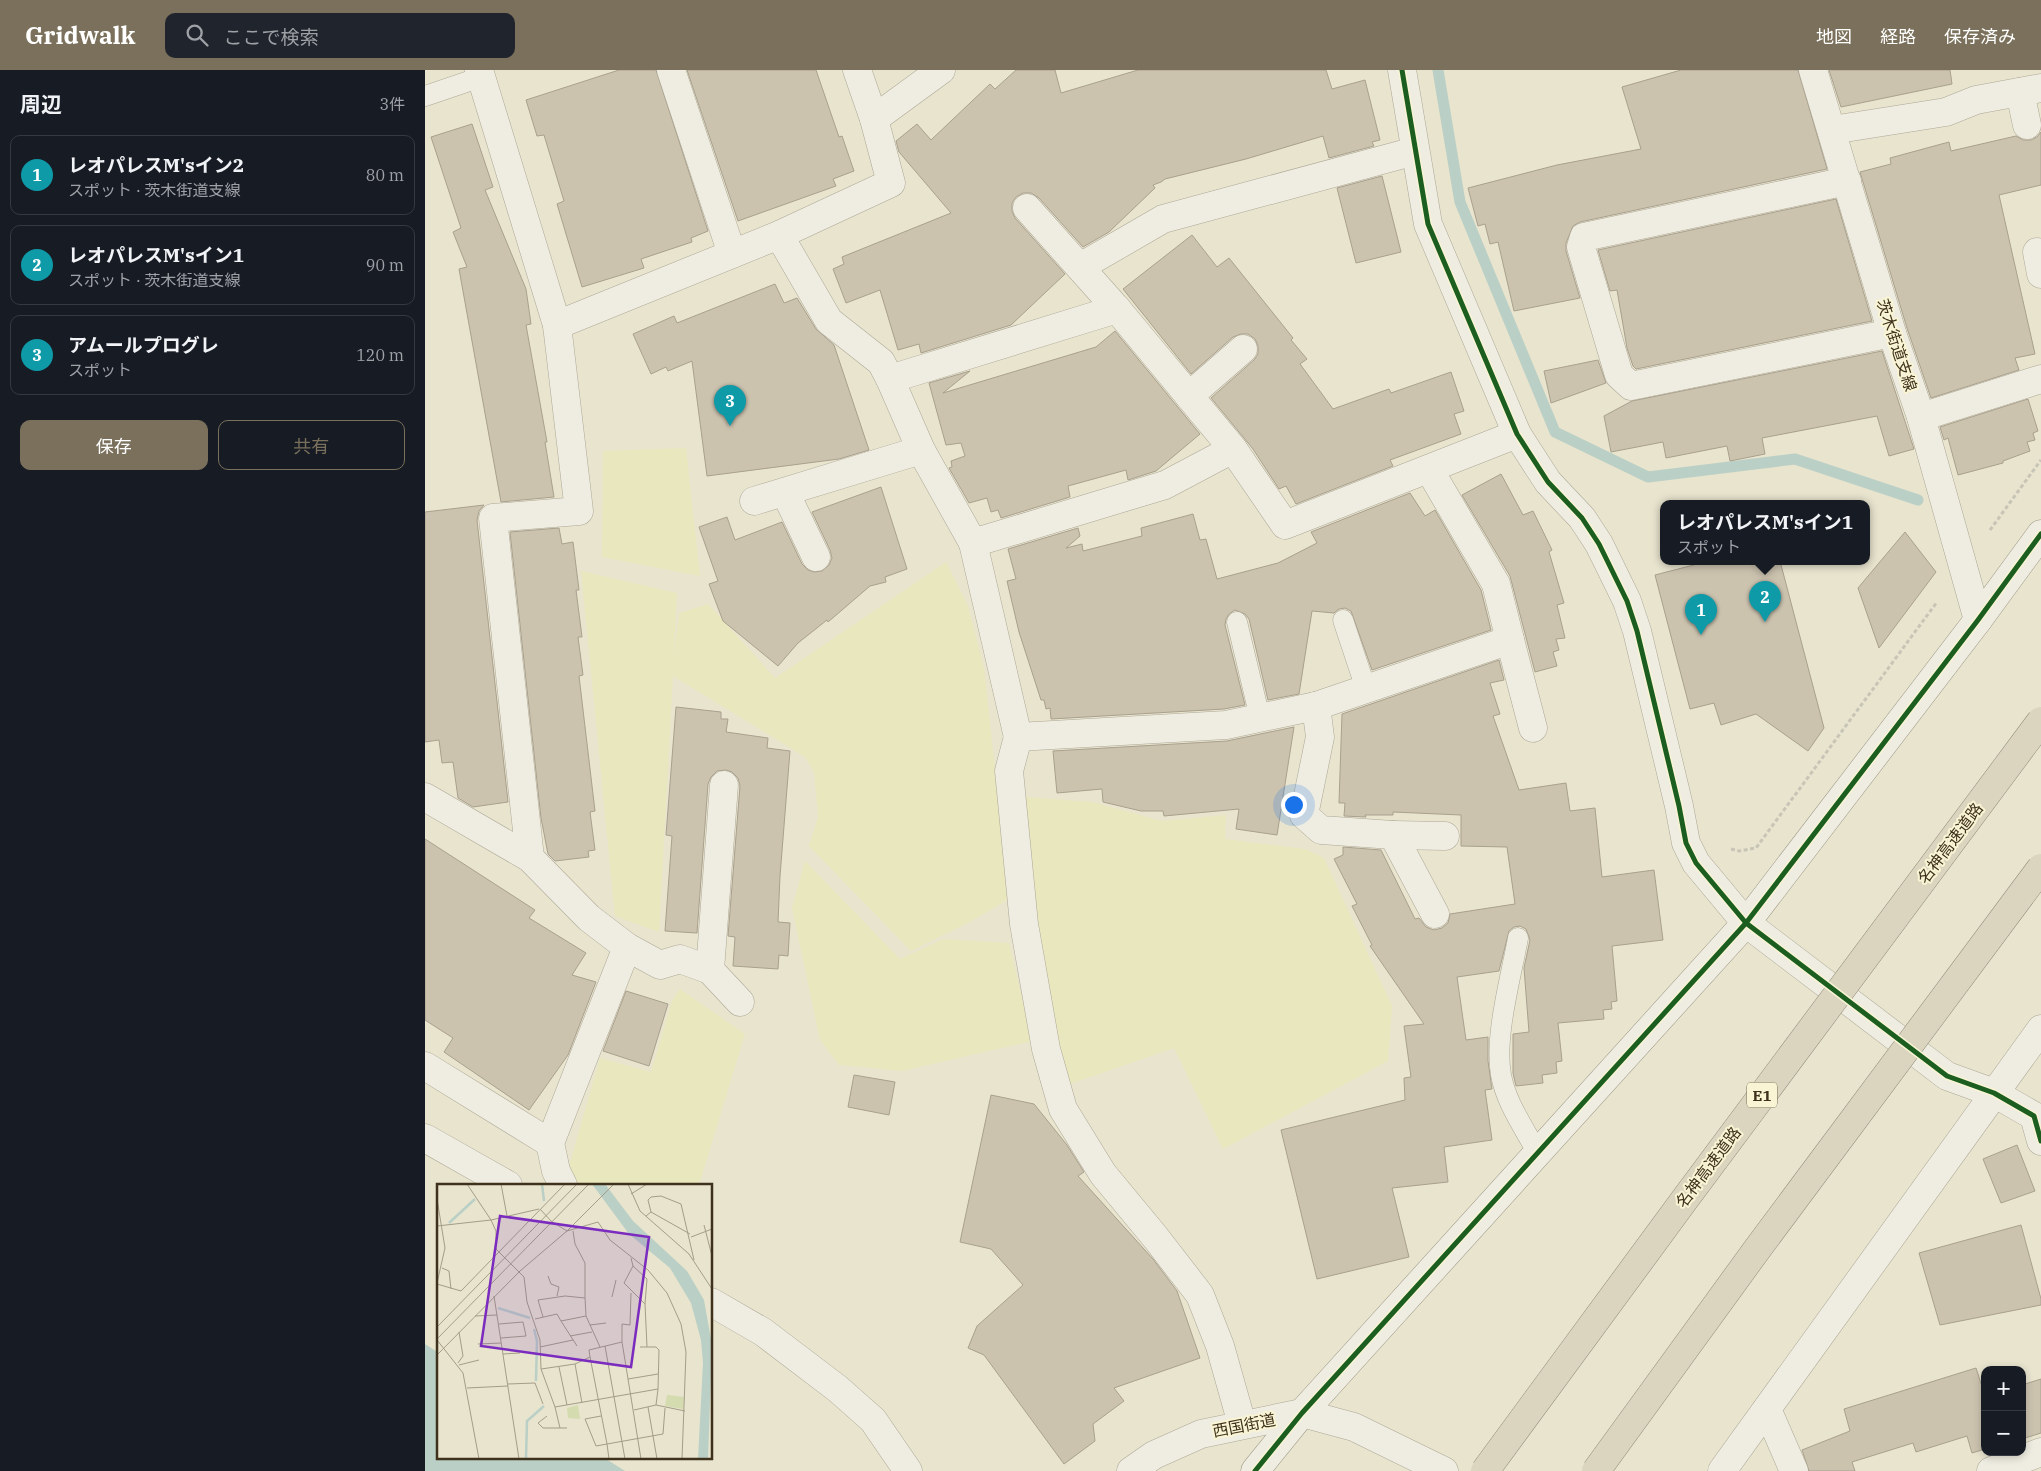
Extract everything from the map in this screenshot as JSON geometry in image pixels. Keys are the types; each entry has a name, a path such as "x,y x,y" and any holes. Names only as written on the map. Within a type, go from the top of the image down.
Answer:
{"highway":[{"name":"名神高速道路","path":"1485,1471 2041,721"},
{"path":"1596,1471 1758,1248 2041,868"}],"street":[{"path":"671,70 731,254"},
{"path":"557,325 779,235 891,183 874,119 857,70"},
{"path":"874,119 941,70"},
{"path":"1402,70 1428,224 1517,434 1548,482 1582,518 1614,572 1637,631 1679,806 1686,843 1696,863 1747,924 1947,1076 1994,1093 2033,1116 2041,1141"},
{"name":"茨木街道支線","path":"1813,70 1893,333 1921,417 1977,620"},
{"path":"480,74 557,325 579,511 493,518 530,858"},
{"path":"1832,130 1946,112 1976,100 2031,90 2027,125"},
{"path":"1080,267 1163,219 1415,151"},
{"path":"1847,181 1584,237 1581,247 1619,375 1631,386 1893,333"},
{"path":"1027,208 1117,309 1233,449 1285,525 1517,434"},
{"path":"779,235 829,321 881,362 891,379 921,450 973,543 1017,737 1009,771 1024,924 1046,1049 1063,1109 1103,1174 1157,1238 1200,1295 1220,1346 1243,1424"},
{"path":"891,379 1117,309"},
{"path":"1189,396 1243,349"},
{"path":"1921,417 2041,379"},
{"path":"973,543 1165,485 1233,449"},
{"path":"754,502 921,450"},
{"path":"1429,469 1496,584 1533,728"},
{"path":"785,492 817,557"},
{"path":"1255,1471 1302,1413 1747,924 2041,534"},
{"path":"1017,737 1226,725 1316,706 1510,640"},
{"path":"1316,706 1320,737 1304,815 1321,830 1445,836"},
{"path":"710,970 724,785"},
{"path":"425,797 530,858 589,918 627,947 660,965 680,958 710,970 740,1002"},
{"path":"1393,834 1435,914"},
{"path":"563,1184 556,1170 550,1143 627,947"},
{"path":"1722,1471 2041,1029"},
{"path":"425,1066 550,1143"},
{"path":"425,1138 506,1184"},
{"path":"713,1303 763,1332 838,1389 873,1420 908,1471"},
{"path":"1767,1409 1794,1471"},
{"name":"西国街道","path":"1131,1471 1154,1455 1201,1434 1302,1413 1354,1427 1444,1471"},
{"path":"1991,1471 2041,1452"}],"lane":[{"path":"425,96 480,74"},
{"path":"1343,620 1366,689"},
{"path":"1237,622 1260,718"},
{"path":"1518,938 1499,1040 1501,1074 1509,1099 1539,1154"}],"path":[{"path":"1730,849 1739,851 1755,848 2041,460"}],"shaded area":[{"path":"686,448 700,576 602,557 603,451"},
{"path":"946,562 968,606 984,668 1009,899 968,923 911,951 809,846 818,817 814,772 805,757 673,676 659,932 615,916 581,571 677,593 674,655 679,613 708,604 775,678"},
{"path":"1026,797 1092,802 1162,821 1226,815 1225,839 1305,849 1324,858 1392,1006 1388,1061 1223,1149 1174,1048 1070,1084 1053,1026 1036,932 1029,861"},
{"path":"805,861 900,959 943,939 1009,943 1032,1041 902,1071 839,1065 820,1040 792,908"},
{"path":"680,989 745,1034 699,1184 580,1184 566,1176 600,1058 651,1072 672,1001"},
{"path":"425,1344 437,1352 437,1458 605,1458 625,1471 425,1471"}],"building":[{"path":"619,70 656,70 708,231 691,238 692,242 641,259 644,268 582,287 557,204 564,201 544,135 537,136 526,100"},
{"path":"687,70 816,70 839,137 842,136 854,171 833,179 836,186 738,221"},
{"path":"1016,70 1055,70 1061,93 1138,70 1326,70 1332,89 1365,80 1380,140 1372,142 1374,146 1329,158 1323,136 1246,159 1165,179 1153,185 1155,188 1109,232 1083,247 1039,198 1031,193 1023,193 1016,197 1012,203 1012,211 1015,218 1065,274 1011,325 921,353 919,344 898,350 880,290 846,303 833,269 844,264 842,257 951,213 899,152 896,141 917,124 931,140 990,84 995,89"},
{"path":"1681,70 1798,70 1827,169 1580,222 1573,226 1566,243 1566,251 1580,298 1514,311 1498,242 1490,244 1485,224 1478,226 1468,188 1557,165 1641,149 1622,87"},
{"path":"1829,70 1950,70 1952,84 1841,107"},
{"path":"472,124 493,187 485,190 526,289 531,324 526,325 547,442 545,442 554,497 501,502 459,269 467,267 453,232 461,228 431,137"},
{"path":"2041,132 2041,185 1999,195 2035,354 2015,358 2019,370 1931,398 1907,328 1860,172 1891,164 1890,158 1949,142 1951,151 2016,136 2023,140 2031,140"},
{"path":"1382,176 1401,252 1356,263 1337,188"},
{"path":"1836,199 1872,321 1636,369 1633,366 1627,348 1617,290 1610,291 1598,250"},
{"path":"1192,235 1217,267 1229,258 1293,338 1291,340 1307,359 1300,364 1333,409 1389,389 1391,393 1451,372 1464,411 1454,414 1461,434 1390,460 1393,466 1296,504 1286,486 1279,489 1253,449 1211,398 1254,360 1258,354 1258,346 1255,339 1248,334 1233,337 1191,374 1123,289"},
{"path":"775,284 784,303 797,298 816,329 834,345 869,450 839,459 707,476 692,361 668,371 666,367 651,374 633,334 674,316 677,323"},
{"path":"1115,331 1200,434 1156,471 1128,480 1126,470 1068,486 1070,497 1001,518 998,510 991,512 987,498 969,503 949,468 952,467 951,461 965,456 961,443 946,445 929,383 970,371 943,393 1096,347"},
{"path":"1882,351 1914,449 1889,456 1877,416 1762,438 1765,454 1730,461 1727,446 1666,458 1663,442 1611,452 1604,416 1632,401"},
{"path":"1598,360 1606,383 1551,403 1544,371"},
{"path":"2028,399 2038,431 2033,433 2035,440 2027,442 2030,451 2003,461 2003,463 1958,475 1948,438 1944,440 1940,427"},
{"path":"1501,474 1523,515 1533,511 1552,550 1549,552 1564,603 1557,605 1565,638 1556,639 1559,650 1553,652 1557,666 1535,672 1510,576 1462,495"},
{"path":"881,487 907,569 885,577 886,582 870,586 828,622 827,620 798,643 778,666 723,621 709,584 718,581 699,527 727,517 735,540 782,522 802,564 808,570 814,572 822,571 829,565 832,558 812,512"},
{"path":"1410,493 1425,516 1435,510 1481,590 1491,630 1372,670 1351,611 1345,608 1339,609 1334,613 1312,611 1299,694 1268,700 1249,619 1245,614 1235,610 1229,614 1225,625 1245,705 1224,709 1051,719 1050,708 1046,709 1044,700 1041,700 1019,632 1007,581 1016,579 1008,549 1078,528 1080,536 1066,548 1082,544 1083,551 1142,536 1141,528 1193,514 1200,540 1206,539 1217,579 1278,563 1317,543 1311,532"},
{"path":"484,505 479,511 477,520 508,802 473,807 458,798 453,762 442,763 439,740 425,742 425,512"},
{"path":"559,528 562,544 573,542 579,590 576,590 582,637 578,637 583,675 579,676 595,811 590,812 595,850 588,851 589,857 555,861 548,854 541,818 510,532"},
{"path":"1905,532 1936,572 1879,648 1858,588"},
{"path":"1694,565 1781,565 1824,728 1808,751 1756,714 1721,725 1714,703 1690,709 1655,575"},
{"path":"1499,660 1504,680 1490,683 1500,714 1493,716 1519,790 1566,783 1570,811 1595,808 1602,877 1654,870 1663,940 1612,946 1617,1001 1611,1002 1612,1009 1603,1010 1604,1019 1558,1023 1562,1061 1556,1062 1557,1073 1542,1075 1543,1083 1516,1086 1513,1073 1513,1034 1529,1032 1524,968 1530,940 1526,929 1520,926 1514,927 1509,931 1499,971 1457,977 1466,1040 1488,1037 1488,1061 1492,1089 1485,1090 1492,1140 1444,1147 1448,1182 1392,1188 1409,1257 1317,1279 1281,1130 1405,1100 1404,1078 1411,1077 1404,1026 1424,1024 1370,946 1372,945 1352,906 1357,904 1334,859 1343,855 1343,847 1381,850 1415,919 1419,918 1426,927 1434,930 1442,928 1448,923 1450,914 1515,904 1507,847 1461,846 1461,815 1393,812 1393,815 1344,816 1345,803 1339,803 1342,714"},
{"path":"676,707 721,712 721,719 728,719 726,732 768,738 767,748 790,751 778,922 790,923 788,956 779,955 778,969 733,966 735,937 728,936 740,786 738,778 732,772 726,770 717,771 711,777 708,784 697,933 665,931 672,836 666,835"},
{"path":"1294,727 1277,835 1236,829 1239,809 1164,816 1163,811 1141,811 1103,802 1102,789 1057,793 1053,751 1227,741"},
{"path":"425,839 535,910 529,918 586,953 572,975 596,982 568,1055 529,1110 444,1052 453,1038 425,1020"},
{"path":"626,991 668,1004 649,1066 603,1051"},
{"path":"854,1075 895,1082 889,1115 848,1107"},
{"path":"991,1095 1034,1104 1067,1145 1084,1172 1078,1176 1153,1259 1177,1291 1200,1358 1114,1388 1124,1401 1093,1424 1095,1441 1064,1464 984,1355 968,1348 977,1326 1023,1285 991,1249 960,1242"},
{"path":"2017,1145 2035,1191 2001,1203 1983,1159"},
{"path":"2021,1225 2041,1305 1940,1325 1919,1253"},
{"path":"1976,1368 1981,1384 1981,1450 1972,1453 1967,1436 1916,1452 1913,1443 1852,1462 1855,1471 1809,1471 1802,1450 1850,1431 1844,1409"},
{"path":"2041,1379 2041,1433 2026,1438 2026,1411 2026,1384"}],"waterway":[{"path":"1438,70 1460,202 1555,432 1648,477 1795,459 1918,500"}],"cycle path":[{"path":"1402,70 1428,224 1517,434 1548,482 1582,518 1599,544 1627,601 1637,631 1679,806 1686,843 1696,863 1746,923 1947,1076 1994,1093 2034,1116 2041,1141"},
{"path":"1255,1471 1302,1413 1746,923 1978,620 2041,534"}],"place":[{"name":"アムールプログレ","path":"730,426"},
{"name":"レオパレスM'sイン1","path":"1765,622"},
{"name":"レオパレスM'sイン2","path":"1701,635"}]}
